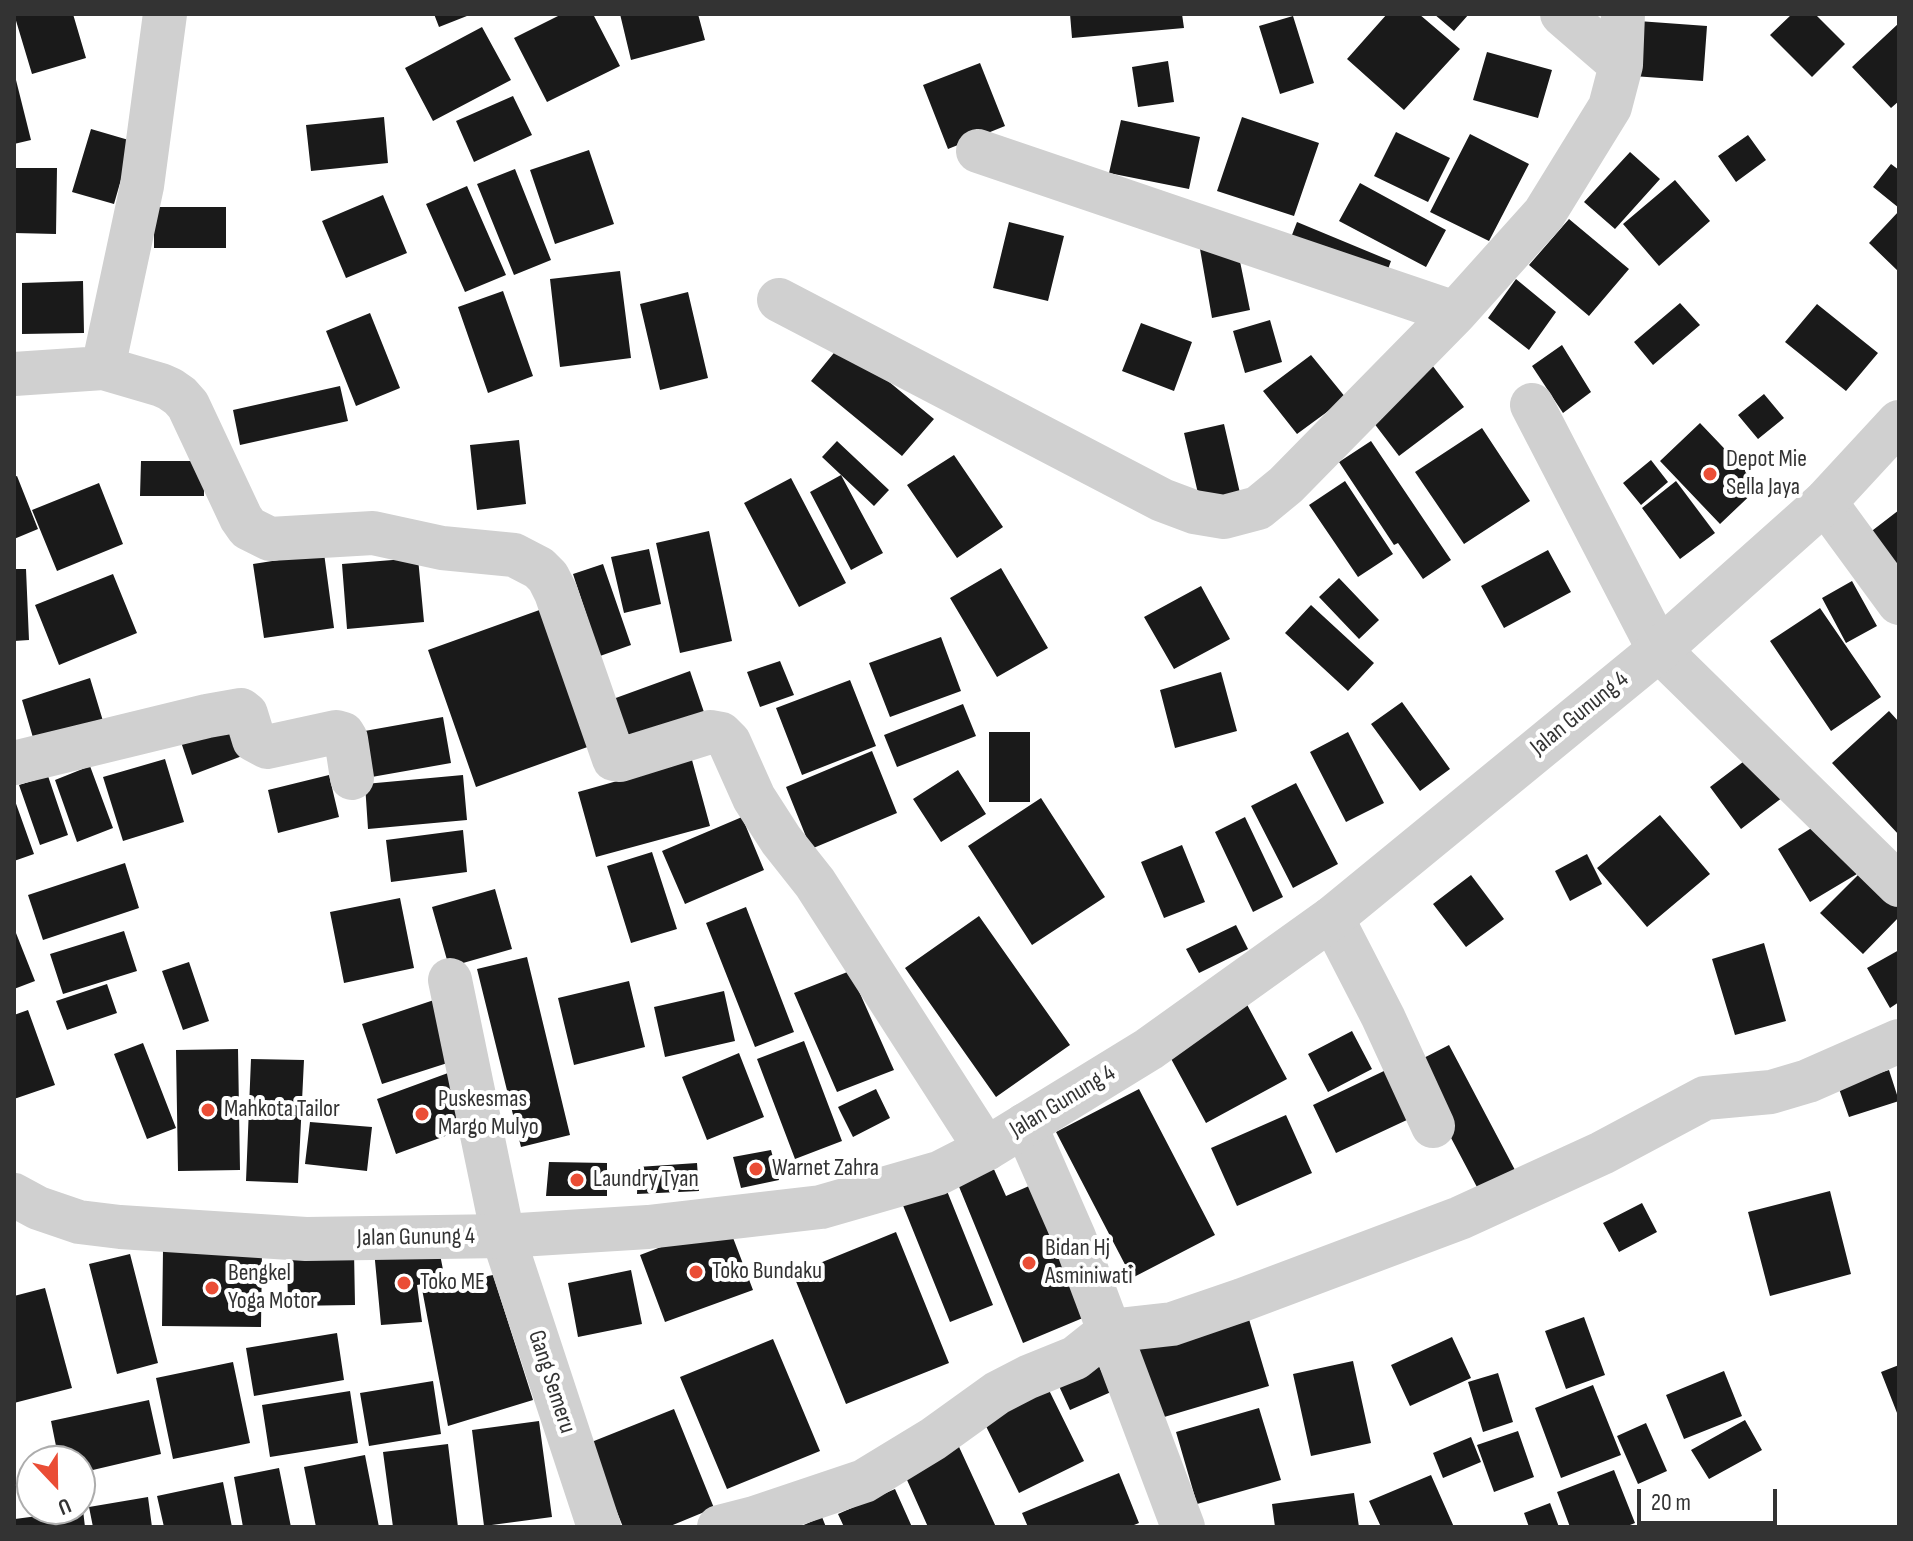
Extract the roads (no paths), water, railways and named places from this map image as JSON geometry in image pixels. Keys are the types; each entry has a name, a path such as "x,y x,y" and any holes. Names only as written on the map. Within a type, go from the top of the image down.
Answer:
{"street":[{"path":"103,368 142,186 165,14"},
{"path":"1562,14 1621,65"},
{"path":"779,300 1162,500 1194,512 1224,517 1258,508 1286,485 1455,313 1544,214 1610,107 1621,65 1623,14"},
{"path":"978,151 1455,313"},
{"path":"14,374 103,368 161,385 180,396 188,405 241,518 248,528 270,539 373,533 442,548 514,555 539,568 556,593 614,759 620,760 710,732 721,734 729,742 754,798 781,840 815,883 986,1149"},
{"path":"1532,405 1659,650 1899,885"},
{"name":"Jalan Gunung 4","path":"22,1207 79,1222 120,1227 306,1239 503,1236 648,1227 821,1207 939,1173 986,1149 1149,1049 1332,918 1659,650 1825,502 1899,422"},
{"path":"1825,502 1899,603"},
{"path":"14,763 241,710 246,714 254,740 267,747 336,732 343,734 352,778"},
{"path":"1332,918 1383,1017 1433,1126"},
{"name":"Gang Semeru","path":"450,980 503,1236 599,1527"},
{"path":"719,1527 864,1481 933,1439 997,1393 1075,1358 1109,1331 1172,1324 1242,1300 1460,1218 1602,1153 1705,1098 1771,1092 1808,1081 1899,1041"},
{"path":"1025,1125 1074,1237 1183,1527"}],"place":[{"name":"Depot Mie Sella Jaya","path":"1710,474"},
{"name":"Mahkota Tailor","path":"208,1110"},
{"name":"Puskesmas Margo Mulyo","path":"422,1114"},
{"name":"Warnet Zahra","path":"756,1169"},
{"name":"Laundry Tyan","path":"577,1180"},
{"name":"Bidan Hj Asminiwati","path":"1029,1263"},
{"name":"Toko Bundaku","path":"696,1272"},
{"name":"Toko ME","path":"404,1283"},
{"name":"Bengkel Yoga Motor","path":"212,1288"}]}
